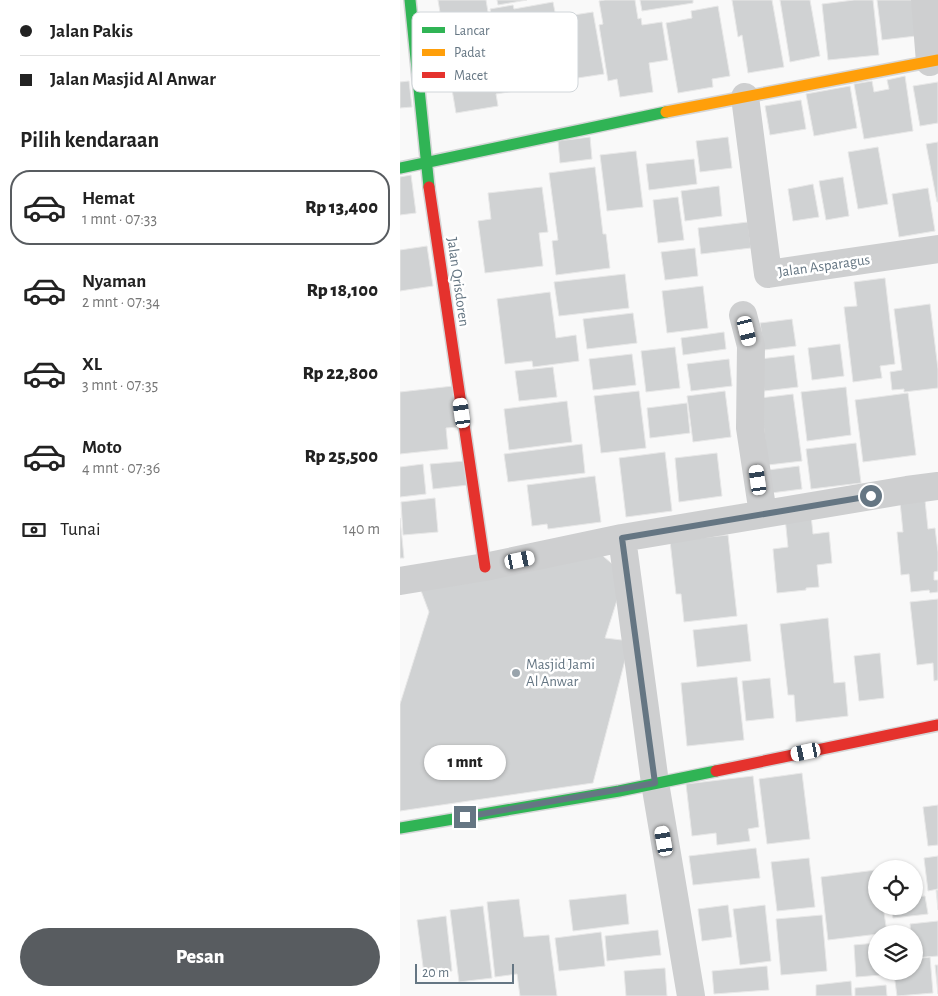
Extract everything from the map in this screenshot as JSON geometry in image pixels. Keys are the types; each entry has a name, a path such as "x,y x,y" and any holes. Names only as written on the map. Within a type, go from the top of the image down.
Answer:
{"street":[{"name":"Jalan Qrisdoren","path":"410,0 412,22"},
{"path":"400,168 745,97 934,61 925,0"},
{"name":"Jalan Qrisdoren","path":"418,92 425,163 485,567"},
{"name":"Jalan Asparagus","path":"745,97 768,274 938,249"},
{"path":"743,315 751,346 750,428 763,514"},
{"path":"400,581 485,567 622,538 938,486"},
{"path":"622,538 655,783 691,996"},
{"path":"400,828 618,791 938,725"}],"building":[{"path":"438,0 486,0 488,12 440,12"},
{"path":"497,0 527,0 498,5"},
{"path":"635,0 638,19 641,18 642,25 662,22 668,60 649,63 653,92 620,97 617,79 608,81 599,25 603,24 599,1"},
{"path":"640,0 693,0 693,3 642,11"},
{"path":"732,0 772,0 784,67 748,73 742,35 738,37"},
{"path":"780,0 810,0 820,56 790,62"},
{"path":"873,0 879,55 828,60 822,4"},
{"path":"877,0 912,0 916,36 882,40"},
{"path":"553,2 555,12 491,12 490,9 513,5 514,9"},
{"path":"718,6 730,76 712,79 713,87 678,93 666,23 692,18 691,11"},
{"path":"593,12 604,74 578,78 578,14"},
{"path":"905,76 913,131 864,139 854,84 872,81 874,92 889,89 887,80"},
{"path":"409,81 412,107 400,108 400,82"},
{"path":"938,82 938,123 920,126 913,86"},
{"path":"850,86 857,128 814,136 806,94"},
{"path":"452,92 509,92 496,94 498,106 456,113"},
{"path":"801,100 806,129 770,135 765,106"},
{"path":"590,137 592,159 560,163 558,141"},
{"path":"728,137 732,168 700,172 696,141"},
{"path":"938,142 938,202 937,202 926,144"},
{"path":"878,147 888,204 858,209 848,152"},
{"path":"636,151 643,207 607,211 600,155"},
{"path":"694,159 697,184 649,190 646,164"},
{"path":"595,167 603,234 606,234 610,268 556,275 552,241 558,240 549,173"},
{"path":"411,175 416,213 400,215 400,177"},
{"path":"843,177 849,216 826,220 819,181"},
{"path":"813,184 819,217 793,221 788,189"},
{"path":"719,186 722,216 685,221 681,191"},
{"path":"542,187 548,232 539,233 543,266 485,273 478,221 491,219 488,193"},
{"path":"928,188 935,231 899,237 892,194"},
{"path":"678,197 684,240 658,243 653,200"},
{"path":"748,222 751,248 701,254 698,228"},
{"path":"427,246 433,286 400,291 400,250"},
{"path":"695,248 698,276 665,280 661,252"},
{"path":"625,274 629,308 559,316 554,282"},
{"path":"885,278 895,364 880,366 882,378 853,382 844,307 857,306 854,282"},
{"path":"703,286 708,328 667,333 662,291"},
{"path":"550,292 556,338 576,335 579,361 533,367 532,361 505,364 497,299"},
{"path":"930,304 938,369 938,388 904,392 904,389 892,390 890,372 902,370 894,309"},
{"path":"633,313 637,343 587,349 583,319"},
{"path":"792,319 796,346 764,350 760,323"},
{"path":"724,332 726,349 683,355 681,338"},
{"path":"840,344 844,376 812,380 808,348"},
{"path":"675,347 680,388 646,392 641,351"},
{"path":"632,354 636,385 593,390 589,359"},
{"path":"794,355 798,387 764,391 760,359"},
{"path":"729,359 732,386 691,391 687,364"},
{"path":"553,367 557,397 519,401 515,371"},
{"path":"453,386 457,427 446,428 448,449 400,454 400,392"},
{"path":"846,387 851,435 807,441 801,392"},
{"path":"639,391 646,448 601,453 594,396"},
{"path":"725,391 731,437 693,442 687,396"},
{"path":"908,393 916,455 863,462 855,400"},
{"path":"793,394 802,461 768,465 760,398"},
{"path":"567,401 572,442 509,450 504,409"},
{"path":"687,403 690,433 650,438 647,408"},
{"path":"856,443 861,483 811,489 806,449"},
{"path":"582,444 585,473 508,482 504,454"},
{"path":"665,452 672,511 626,517 619,458"},
{"path":"717,453 722,496 679,502 675,458"},
{"path":"465,461 468,485 433,489 430,464"},
{"path":"423,464 426,494 400,497 400,467"},
{"path":"799,466 802,489 771,493 768,470"},
{"path":"595,476 601,522 548,529 547,524 532,526 527,485"},
{"path":"435,498 438,532 403,535 401,502"},
{"path":"925,500 928,529 935,528 938,552 938,571 934,572 934,580 938,580 938,592 930,593 929,590 911,592 909,574 901,575 897,532 903,532 900,502"},
{"path":"811,515 813,534 829,532 832,563 817,565 819,587 777,593 773,549 788,547 785,517"},
{"path":"400,518 404,558 400,558"},
{"path":"728,535 737,616 684,622 681,594 676,594 670,541"},
{"name":"Masjid Jami Al Anwar","path":"596,550 625,575 605,638 630,641 593,783 400,811 400,704 429,612 417,580"},
{"path":"938,599 938,680 934,681 933,663 917,665 910,602"},
{"path":"828,618 834,683 845,682 848,716 796,722 794,695 788,695 780,624"},
{"path":"747,624 751,661 697,667 693,630"},
{"path":"880,653 884,698 859,701 854,656"},
{"path":"737,677 744,740 687,746 681,683"},
{"path":"770,678 774,718 746,721 742,681"},
{"path":"802,773 810,839 767,844 759,779"},
{"path":"753,776 759,827 748,829 750,841 717,845 716,833 692,836 686,784"},
{"path":"938,805 938,845 928,846 923,807"},
{"path":"756,848 760,878 693,885 689,856"},
{"path":"938,856 938,889 928,891 924,858"},
{"path":"809,858 815,907 777,911 771,862"},
{"path":"868,871 868,915 884,915 886,925 868,925 868,935 828,940 821,877"},
{"path":"936,890 938,890 938,910"},
{"path":"626,894 629,924 573,931 569,900"},
{"path":"923,896 925,896 928,914 923,915"},
{"path":"519,899 524,937 549,935 557,996 520,996 517,974 495,977 487,902"},
{"path":"728,905 732,937 702,941 698,909"},
{"path":"765,905 771,961 740,965 733,909"},
{"path":"483,906 492,978 459,982 450,910"},
{"path":"822,915 827,971 781,975 776,919"},
{"path":"892,915 919,915 893,918"},
{"path":"446,916 452,971 424,974 417,920"},
{"path":"938,921 938,956 923,957 923,925 910,924"},
{"path":"658,930 661,955 607,961 605,936"},
{"path":"601,932 605,966 559,971 555,938"},
{"path":"868,944 868,976 856,977 854,945"},
{"path":"930,957 933,993 897,996 895,980 923,980 923,958"},
{"path":"935,965 938,965 938,994"},
{"path":"767,966 769,990 714,994 712,971"},
{"path":"665,968 667,996 626,996 624,971"},
{"path":"851,981 852,996 816,996 816,985"},
{"path":"886,985 887,996 855,996 855,988"}],"traffic: fast":[{"path":"410,0 412,20"},
{"path":"419,92 429,187"},
{"path":"400,168 666,112"},
{"path":"400,828 619,791 716,771"}],"traffic: slow":[{"path":"666,112 938,60"}],"traffic: jam":[{"path":"429,187 485,567"},
{"path":"716,771 938,725"}],"place":[{"name":"Masjid Jami Al Anwar","path":"516,673"}],"route":[{"path":"465,817 655,783 622,538 871,496"}]}
